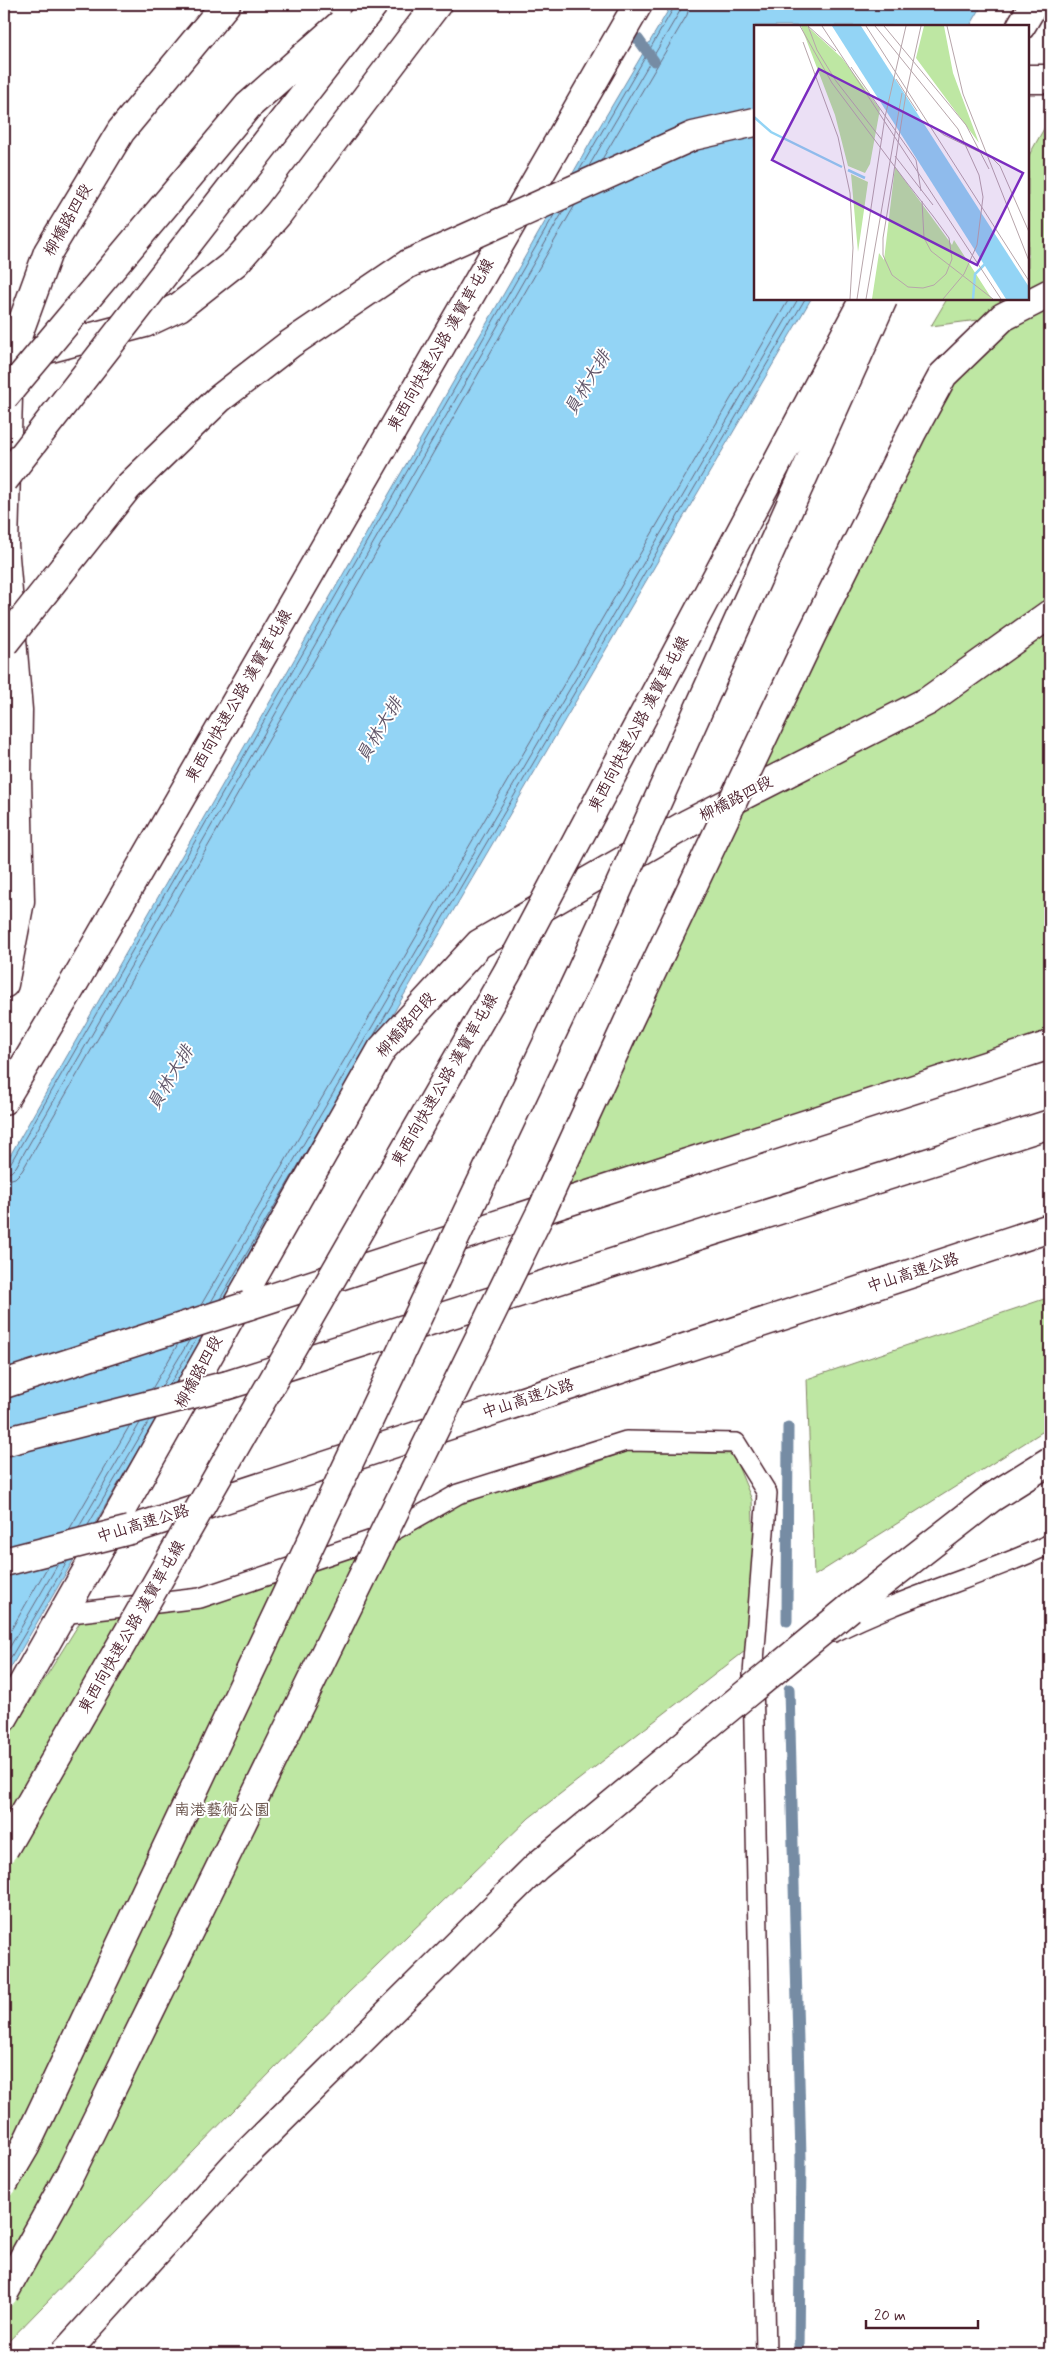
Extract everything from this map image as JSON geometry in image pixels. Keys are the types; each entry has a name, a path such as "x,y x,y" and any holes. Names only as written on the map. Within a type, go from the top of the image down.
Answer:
{"main road":[{"name":"柳橋路四段","path":"4,984 20,901 17,778 18,710 4,545 6,360 48,252 120,131 226,4"},
{"path":"4,397 248,106 301,62 363,4"},
{"path":"4,480 374,4"},
{"path":"6,360 145,323 179,307 236,262 278,214 437,4"},
{"name":"東西向快速公路 漢寶草屯線","path":"4,1100 75,981 638,4"},
{"path":"1022,25 1034,4"},
{"path":"1029,79 1050,78"},
{"path":"4,643 127,488 218,400 290,344 408,264 693,136 754,122"},
{"path":"4,2292 70,2174 528,1239 808,643 912,432 943,375 1003,317 1050,293"},
{"name":"東西向快速公路 漢寶草屯線","path":"4,1849 507,973 863,300"},
{"path":"4,2183 25,2146 578,976 883,300"},
{"name":"柳橋路四段","path":"4,1717 382,1049 479,944 689,823 928,701 1050,614"},
{"path":"4,1384 1050,1045"},
{"path":"4,1442 228,1386 1050,1124"},
{"name":"中山高速公路","path":"4,1562 130,1530 1050,1228"},
{"path":"64,2354 236,2164 536,1867 850,1608 991,1498 1050,1461"}],"lane":[{"path":"62,1614 200,1598 384,1536 458,1494 626,1442 736,1443 767,1493 754,1674 766,2354"},
{"path":"754,1674 863,1618 1013,1562 1050,1544"}],"green space":[{"path":"1050,118 1050,1045 541,1212 912,432 1002,317 931,326 946,300 1029,300 1029,155"},
{"path":"1050,1297 1050,1427 814,1576 807,1379"},
{"name":"南港藝術公園","path":"629,1451 733,1454 752,1500 758,1641 529,1818 348,1993 4,2346 4,1744 82,1619 378,1552 441,1510 492,1493 564,1473"}],"water":[{"name":"員林大排","path":"672,4 983,4 971,25 754,25 754,300 810,300 4,1679 4,1166 597,131"}],"waterway":[{"path":"638,39 654,61"},
{"path":"787,1621 788,1427"},
{"path":"789,1689 801,2158 799,2354"}]}
